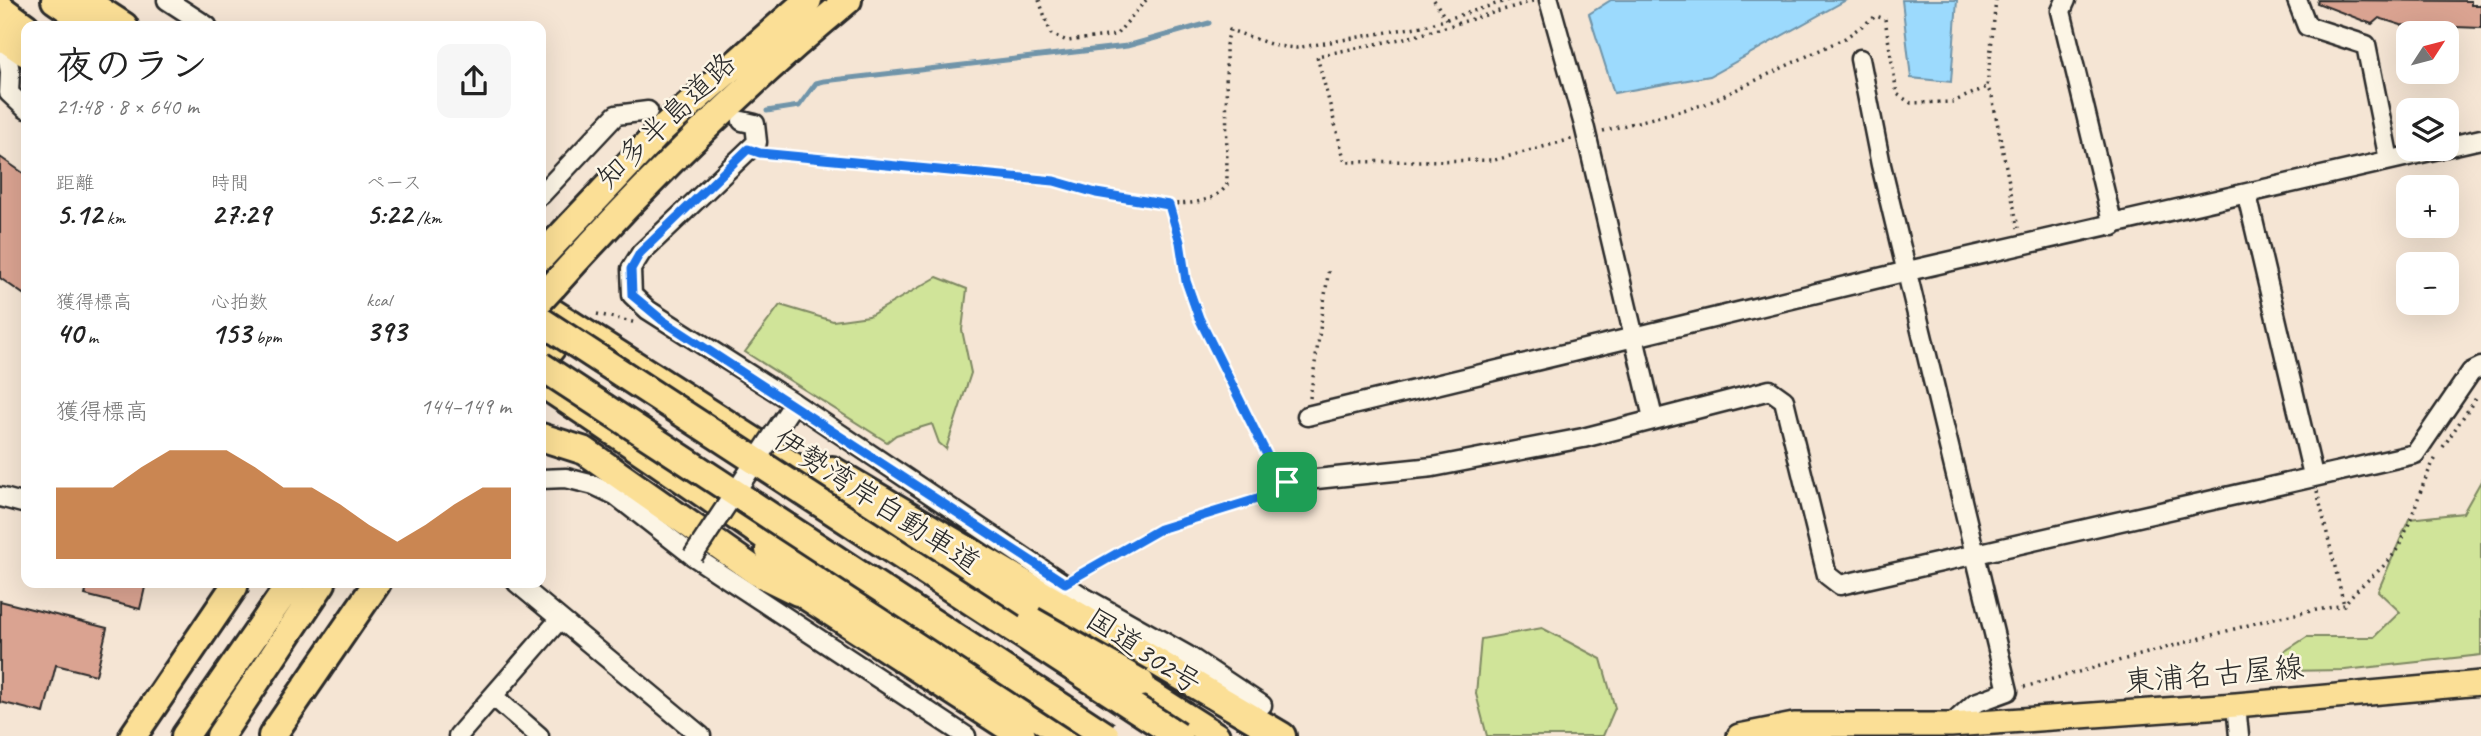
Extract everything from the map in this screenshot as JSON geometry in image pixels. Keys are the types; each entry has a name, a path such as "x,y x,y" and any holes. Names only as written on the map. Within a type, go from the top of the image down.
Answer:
{"highway":[{"path":"55,0 86,21"},
{"path":"84,0 116,21"},
{"name":"知多半島道路","path":"546,252 663,128 808,0"},
{"name":"知多半島道路","path":"546,296 619,211 682,147 793,45 848,0"},
{"path":"0,8 10,33 21,47"},
{"name":"国道302号","path":"546,298 578,318 664,383 1216,736"},
{"path":"546,358 578,318"},
{"name":"伊勢湾岸自動車道","path":"546,324 1178,736"},
{"path":"546,367 1106,736"},
{"path":"664,383 782,442 1282,736"},
{"path":"546,386 673,470 747,525 922,646 1069,736"},
{"path":"546,439 584,451 757,572 806,596 1022,736"},
{"path":"790,484 1232,736"},
{"path":"747,525 806,596"},
{"path":"132,736 233,588"},
{"path":"185,736 288,588"},
{"path":"220,736 319,588"},
{"path":"272,736 374,588"},
{"path":"920,614 1084,736"}],"main road":[{"name":"東浦名古屋線","path":"1739,736 1794,725 1844,729 1951,725 2236,705 2481,682"},
{"name":"東浦名古屋線","path":"1905,736 1951,725"}],"street":[{"path":"167,0 199,21"},
{"path":"1549,0 1587,135 1653,418"},
{"path":"2066,0 2061,11 2113,226"},
{"path":"2297,0 2302,21 2307,26 2366,45 2389,160"},
{"path":"10,33 10,72 5,88 21,104"},
{"path":"1860,59 1881,165 2008,691 1975,703 1951,725"},
{"path":"546,190 617,116 648,111"},
{"path":"742,121 755,124 757,142 640,253 631,269 632,295 662,320 794,403 1082,596 1187,655 1262,705"},
{"path":"2459,144 2481,139"},
{"path":"1307,416 1908,271 2022,247 2396,158"},
{"path":"2247,195 2313,475"},
{"path":"1287,482 1433,467 1583,438 1770,390 1784,400 1827,575 1840,585 2313,475 2415,454 2471,372 2481,367"},
{"path":"693,556 794,403"},
{"path":"546,479 566,478 594,485 615,495 693,556 966,736"},
{"path":"0,497 21,503"},
{"path":"523,588 701,736"},
{"path":"458,736 560,620"},
{"path":"494,697 539,736"},
{"path":"2236,705 2239,736"}],"path":[{"path":"1039,0 1051,34 1067,41 1116,35 1146,0"},
{"path":"1434,0 1446,19"},
{"path":"748,149 760,153 1054,181 1096,193 1169,205 1212,200 1227,185 1226,45 1230,30 1276,46 1296,48 1446,19 1509,0"},
{"path":"1537,0 1416,36 1317,55 1345,162 1495,160 1706,104 1845,38 1876,16 1885,19 1897,94 1911,103 1954,102 1987,87"},
{"path":"1996,0 1987,87 1992,96 2022,247"},
{"path":"1065,583 1160,529 1273,494 1287,482 1267,455 1199,318 1186,281 1180,242 1169,205"},
{"path":"1307,416 1329,268"},
{"path":"578,318 648,326 662,320"},
{"path":"2008,691 2274,618 2344,605 2353,592 2382,570 2399,545 2432,464 2479,392"},
{"path":"2313,475 2344,605"}],"green space":[{"path":"937,277 967,289 962,330 971,373 946,449 939,443 932,424 896,435 887,442 745,352 780,305 833,321 869,316"},
{"path":"2481,481 2481,655 2345,670 2282,671 2282,653 2307,637 2374,637 2400,612 2378,591 2409,519 2463,513"},
{"path":"1542,628 1601,659 1615,708 1603,736 1487,736 1476,694 1481,639"}],"water":[{"path":"1611,0 1846,0 1710,76 1614,93 1589,14"},
{"path":"1902,0 1957,0 1951,82 1911,78"}],"building":[{"path":"2318,0 2471,1 2471,5 2481,5 2481,28 2459,27 2459,21 2396,21 2396,23 2379,18 2372,24 2317,3"},
{"path":"0,157 21,172 21,293 0,278"},
{"path":"87,588 145,588 140,609 85,595"},
{"path":"0,601 107,628 96,675 56,665 44,713 0,702"}],"waterway":[{"path":"767,111 799,106 816,83 824,81 1127,46 1209,23"}],"route":[{"path":"748,149 760,153 1054,181 1096,193 1169,205 1180,242 1186,281 1199,318 1267,455 1287,482 1273,494 1213,510 1160,529 1065,583 794,403 648,310 632,295 631,269 640,253 748,149"}]}
